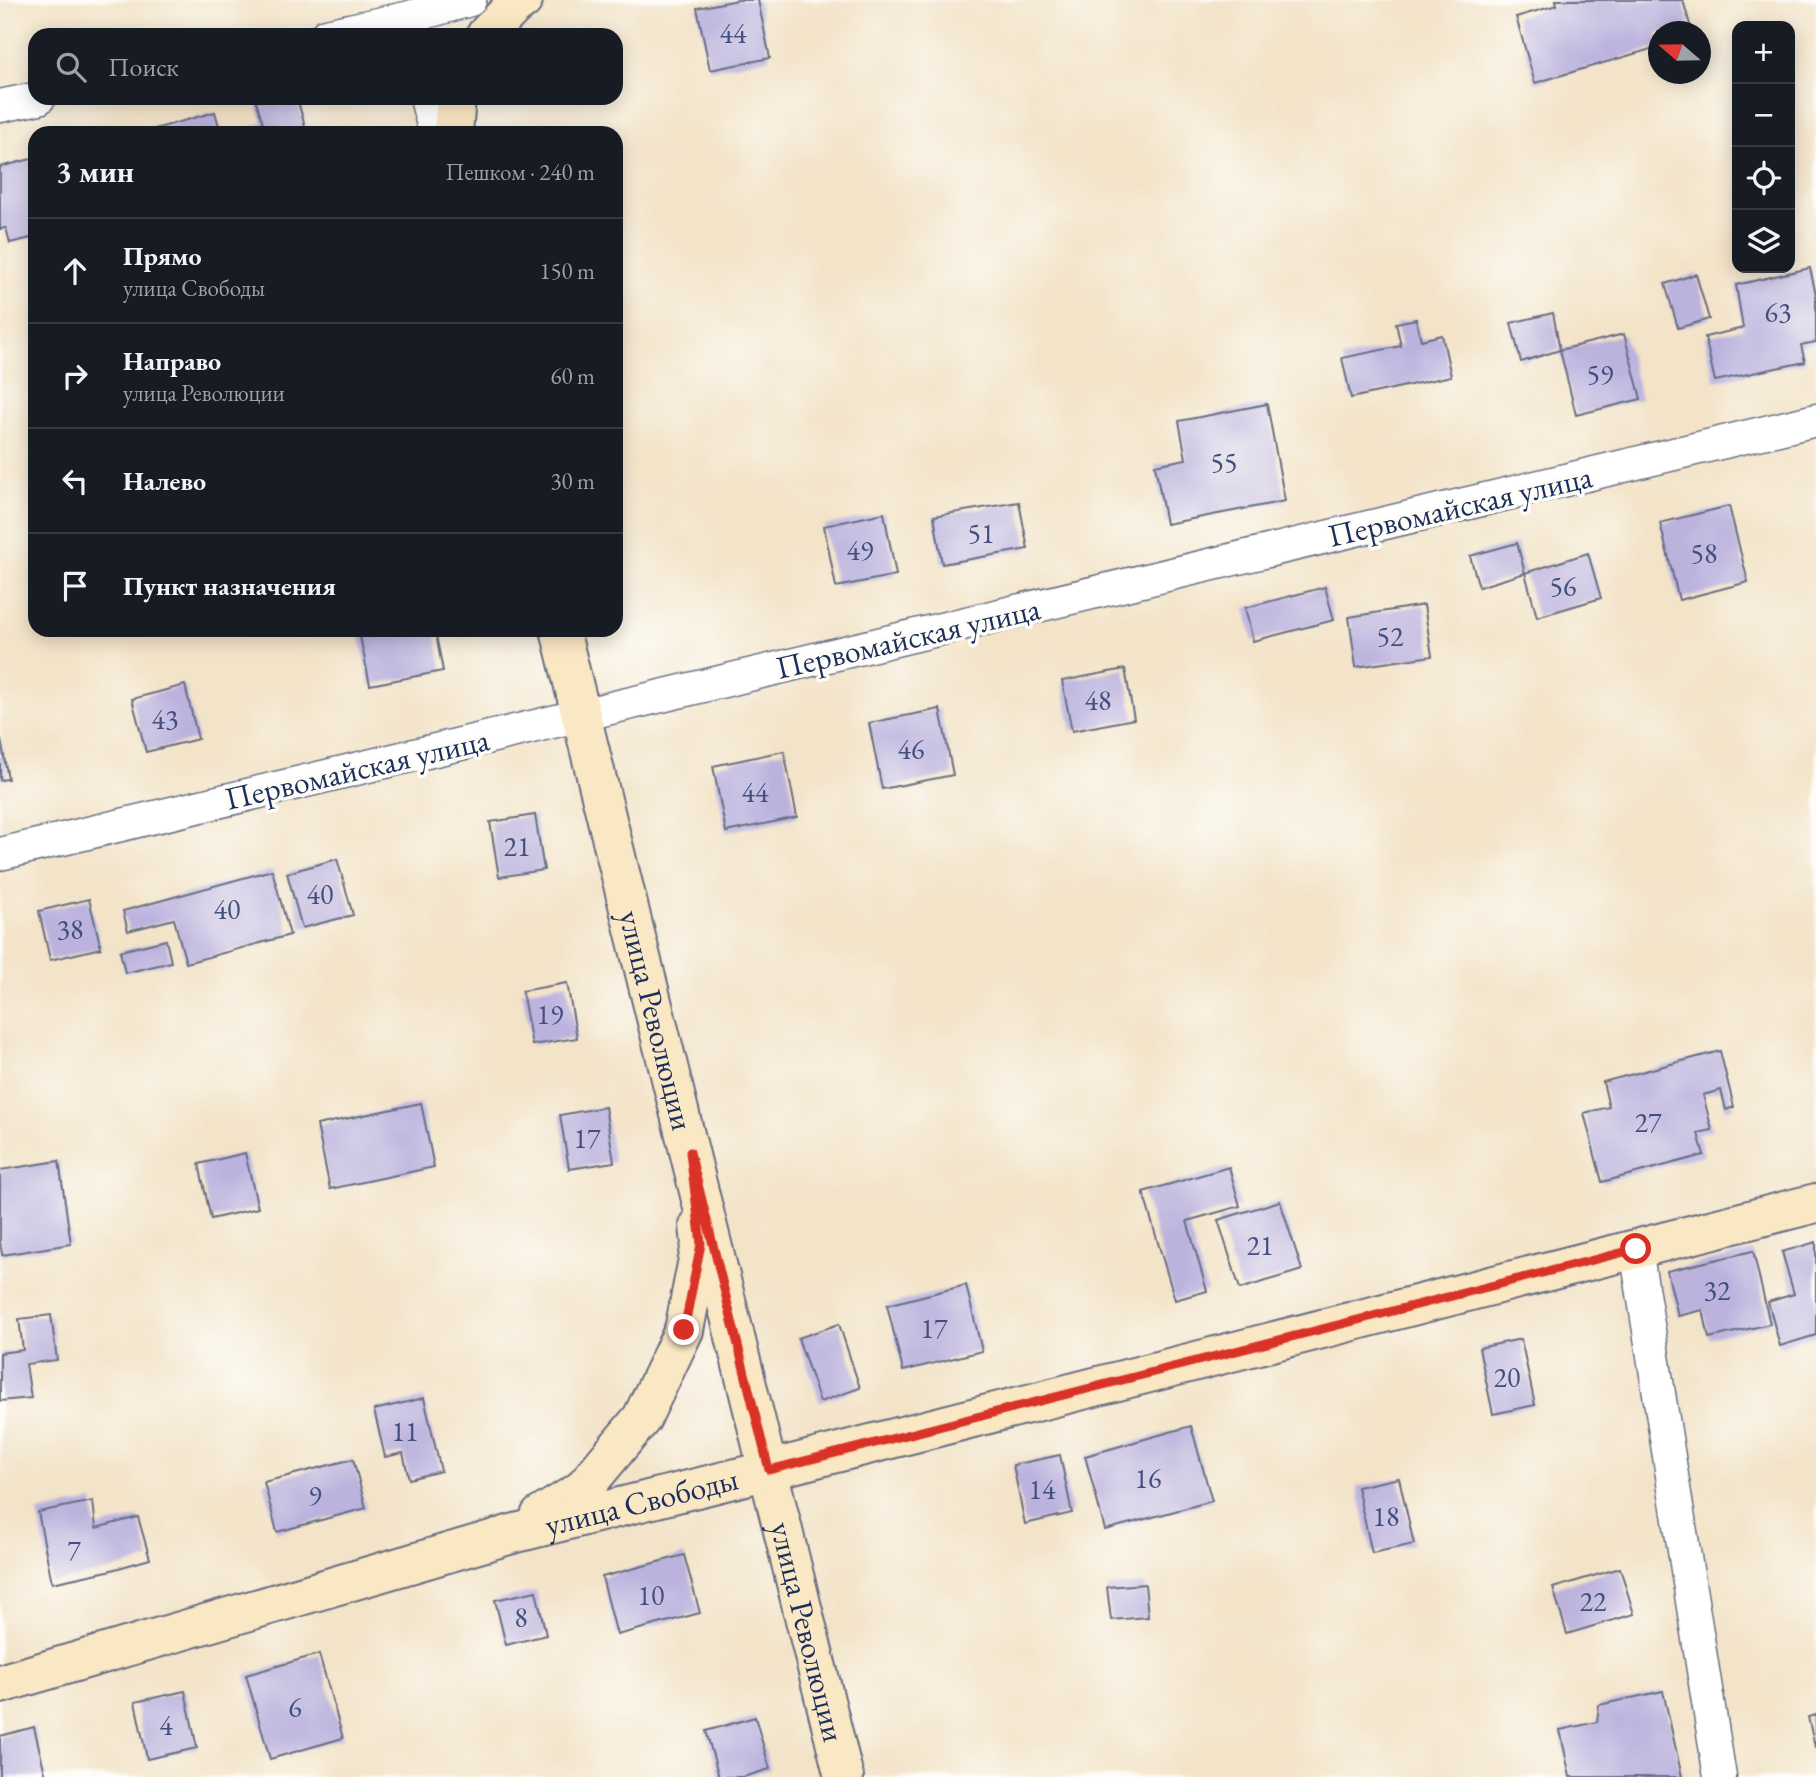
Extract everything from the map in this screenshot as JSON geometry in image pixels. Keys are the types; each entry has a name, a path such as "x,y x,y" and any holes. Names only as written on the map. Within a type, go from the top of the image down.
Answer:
{"main road":[{"path":"493,28 523,0"},
{"path":"454,126 455,105"},
{"name":"улица Революции","path":"562,637 844,1777"},
{"path":"512,1534 582,1490 642,1418 684,1330 701,1244 690,1152"},
{"name":"улица Свободы","path":"0,1684 512,1534 1816,1203"}],"street":[{"path":"359,28 470,0"},
{"path":"0,106 28,100"},
{"path":"428,105 433,126"},
{"name":"Первомайская улица","path":"0,854 1816,421"},
{"path":"1636,1249 1720,1777"}],"building":[{"path":"738,0 758,0 770,58 710,70 697,8"},
{"path":"1556,0 1683,0 1689,21 1648,21 1648,50 1535,83 1516,17 1557,5"},
{"path":"257,105 299,105 305,126 254,126 263,123"},
{"path":"215,112 219,126 165,126"},
{"path":"28,160 28,239 10,243 6,228 0,229 0,167"},
{"path":"1810,268 1816,295 1816,342 1801,345 1805,362 1715,381 1705,337 1743,328 1736,285"},
{"path":"1696,274 1709,319 1678,328 1665,284"},
{"path":"1553,313 1560,350 1521,362 1511,323"},
{"path":"1416,319 1421,340 1442,335 1451,376 1351,398 1342,358 1401,346 1396,323"},
{"path":"1624,334 1641,399 1576,415 1560,350"},
{"path":"1267,404 1285,501 1166,524 1155,465 1186,459 1179,421"},
{"path":"1019,502 1028,549 942,564 934,516"},
{"path":"1729,506 1748,582 1679,600 1660,523"},
{"path":"884,513 896,575 836,587 824,526"},
{"path":"1517,543 1525,573 1479,587 1470,556"},
{"path":"1588,553 1601,598 1537,617 1525,573"},
{"path":"1325,587 1334,620 1253,641 1245,608"},
{"path":"1424,605 1432,656 1356,667 1349,617"},
{"path":"360,637 436,637 443,671 370,685"},
{"path":"1125,669 1134,719 1072,731 1062,681"},
{"path":"185,685 198,739 146,752 132,699"},
{"path":"940,709 953,775 882,789 869,723"},
{"path":"0,741 8,779 0,780"},
{"path":"784,751 797,817 726,832 713,766"},
{"path":"535,815 544,870 499,877 490,822"},
{"path":"337,859 353,915 302,928 287,873"},
{"path":"272,870 290,935 186,963 174,919 128,931 123,911"},
{"path":"89,899 101,948 50,960 39,911"},
{"path":"166,940 171,962 125,973 120,951"},
{"path":"567,983 577,1038 532,1045 522,991"},
{"path":"1720,1051 1734,1107 1726,1110 1721,1090 1703,1095 1712,1130 1698,1133 1704,1155 1602,1182 1584,1113 1609,1107 1603,1082"},
{"path":"421,1103 434,1167 330,1189 317,1125"},
{"path":"605,1107 614,1162 569,1169 560,1115"},
{"path":"245,1153 258,1208 211,1219 199,1164"},
{"path":"59,1161 71,1244 2,1255 0,1170"},
{"path":"1229,1167 1240,1206 1187,1221 1207,1291 1175,1300 1143,1192"},
{"path":"1280,1201 1302,1270 1240,1289 1218,1220"},
{"path":"1816,1242 1816,1335 1780,1346 1768,1302 1794,1294 1782,1252"},
{"path":"1753,1251 1770,1324 1709,1338 1703,1310 1678,1316 1667,1271"},
{"path":"966,1285 982,1351 903,1371 887,1305"},
{"path":"51,1315 57,1360 26,1364 31,1398 0,1401 0,1353 23,1350 19,1319"},
{"path":"839,1324 860,1388 820,1402 798,1338"},
{"path":"1521,1339 1535,1405 1493,1414 1479,1348"},
{"path":"424,1398 441,1471 409,1479 403,1453 385,1457 374,1410"},
{"path":"1191,1426 1212,1501 1105,1530 1085,1456"},
{"path":"1060,1455 1072,1513 1025,1524 1013,1465"},
{"path":"353,1459 366,1508 277,1532 264,1482"},
{"path":"1399,1478 1414,1544 1372,1553 1357,1487"},
{"path":"93,1501 96,1528 138,1517 150,1559 52,1583 38,1512"},
{"path":"684,1555 700,1613 617,1635 602,1577"},
{"path":"1620,1568 1634,1614 1567,1634 1553,1588"},
{"path":"1145,1584 1148,1617 1111,1620 1107,1587"},
{"path":"536,1591 546,1635 506,1645 495,1600"},
{"path":"319,1654 343,1738 270,1759 246,1675"},
{"path":"185,1691 197,1748 147,1759 135,1702"},
{"path":"1663,1691 1682,1777 1570,1777 1560,1730 1597,1722 1599,1705"},
{"path":"1816,1715 1816,1747 1815,1747 1808,1717"},
{"path":"755,1717 770,1769 743,1777 719,1777 706,1731"},
{"path":"34,1727 46,1777 0,1777 0,1736"}],"route":[{"path":"684,1330 701,1244 690,1152 769,1470 1636,1249"}]}
